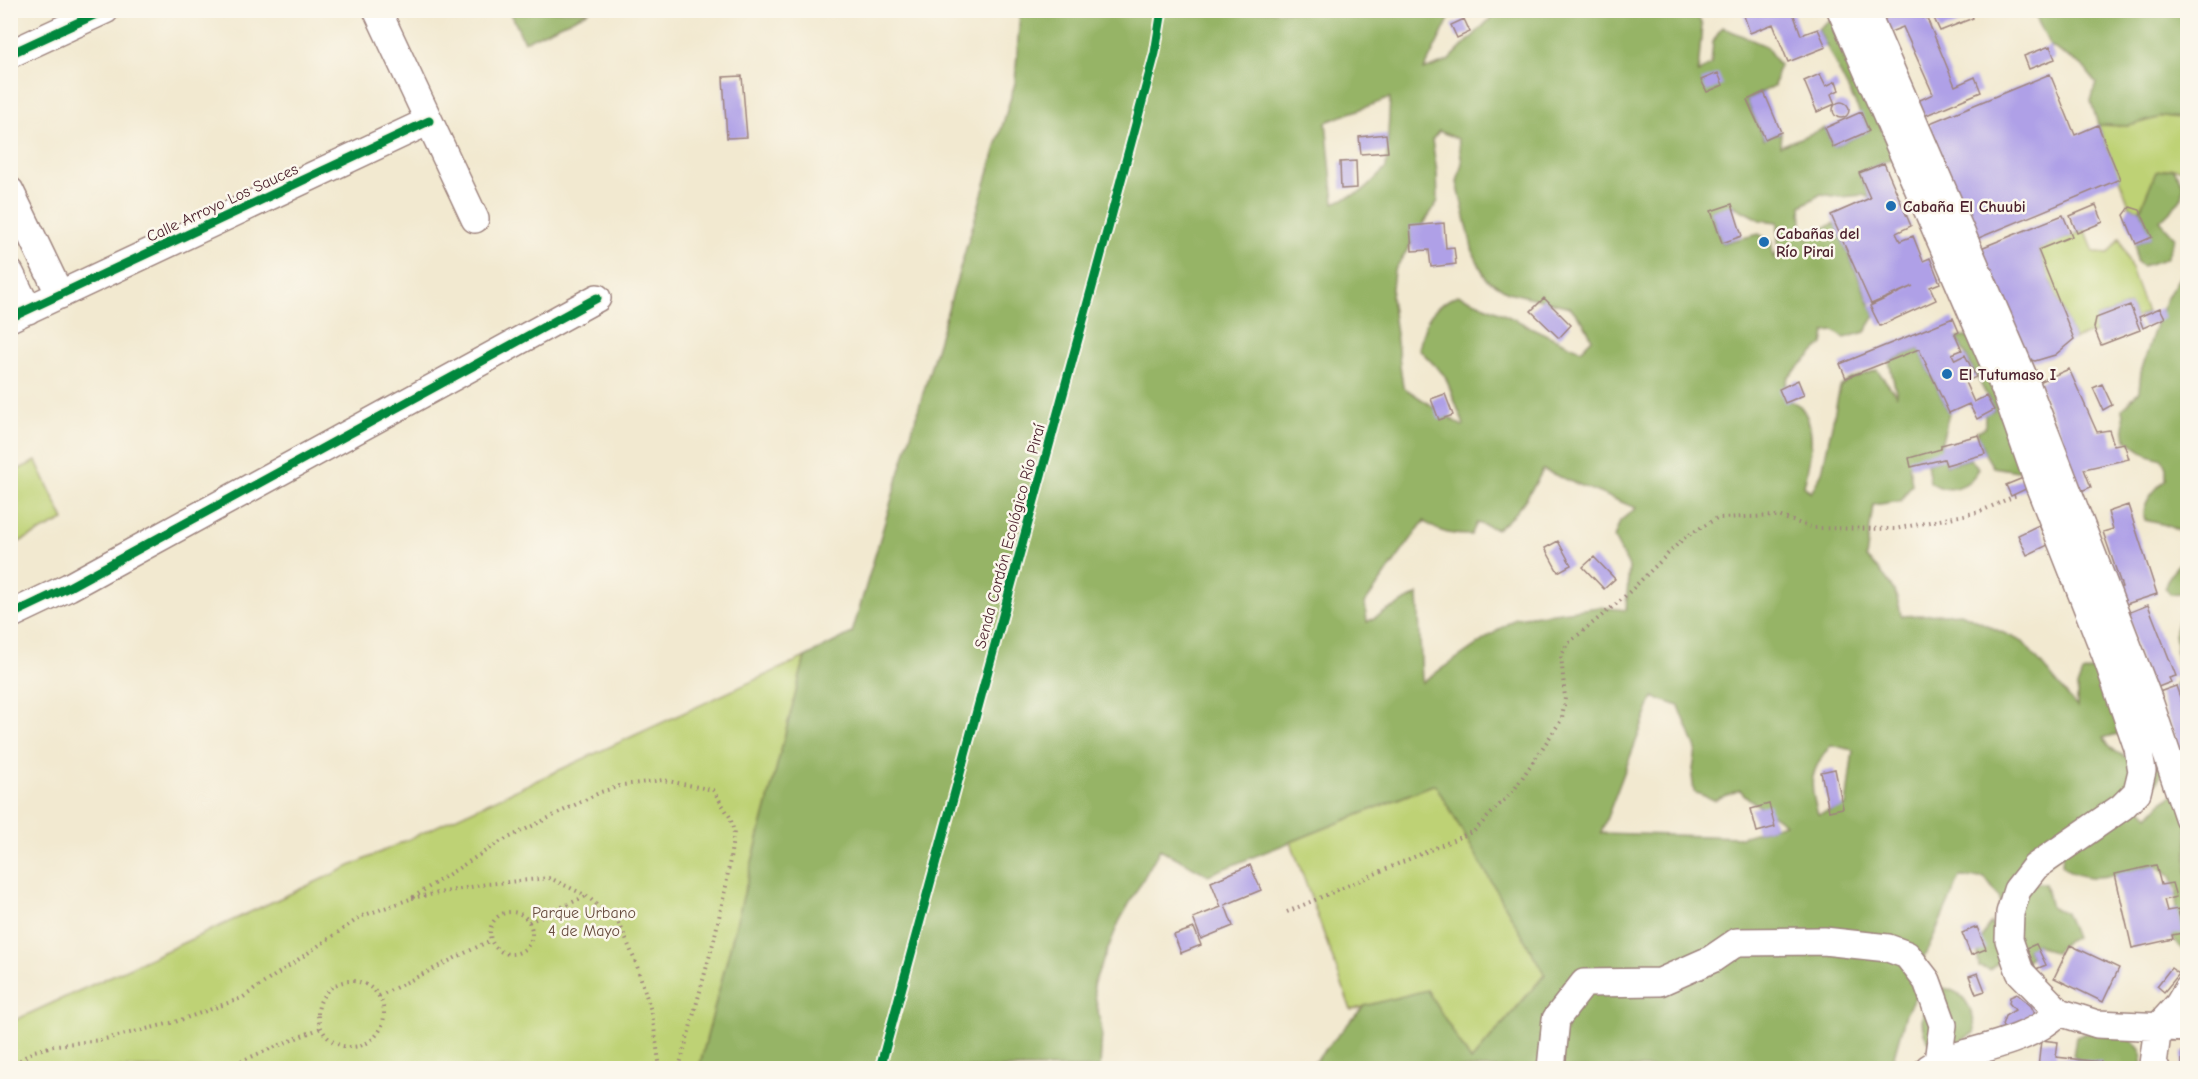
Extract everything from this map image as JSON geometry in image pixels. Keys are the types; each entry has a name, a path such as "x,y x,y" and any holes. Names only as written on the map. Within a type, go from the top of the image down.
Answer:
{"street":[{"path":"10,54 105,10"},
{"path":"377,10 475,219"},
{"path":"1849,11 1959,256 2025,381 2117,650 2142,771 2137,792 2122,807 2035,867 2017,890 2010,913 2009,940 2020,972 2059,1012 2097,1024 2187,1028"},
{"name":"Calle Arroyo Los Sauces","path":"19,314 429,121"},
{"path":"10,191 60,295"},
{"path":"1959,256 2039,485 2179,784 2187,817"},
{"path":"10,273 19,314"},
{"path":"10,615 69,587 597,298"},
{"path":"2142,771 2179,784"},
{"path":"1551,1068 1556,1019 1584,983 1660,982 1712,959 1737,942 1824,941 1888,948 1907,955 1927,981 1942,1025 1934,1065 2044,1027 2059,1012"},
{"path":"2156,1068 2153,1064 2158,1027 2179,1004 2187,989"}],"path":[{"path":"1287,912 1474,831 1514,790 1562,719 1565,698 1562,656 1567,644 1621,600 1684,538 1717,518 1778,516 1814,528 1895,529 1979,512 2039,485"},
{"path":"410,899 498,843 601,792 623,785 663,780 688,783 713,790 729,817 734,832 714,940 679,1068"},
{"path":"10,1067 34,1052 57,1045 101,1040 204,1014 242,998 362,916 410,899 487,884 550,878 586,896 620,925 652,1014 660,1068"},
{"path":"529,922 586,896"},
{"path":"506,912 519,913 529,922 532,935 520,951 507,953 495,946 491,940 491,926 499,915 506,912"},
{"path":"379,996 491,940"},
{"path":"360,982 379,996 383,1006 381,1028 374,1038 365,1044 344,1047 334,1043 321,1029 318,1006 323,996 339,983 360,982"},
{"path":"224,1068 321,1029"}],"green space":[{"path":"510,11 590,11 524,42"},
{"path":"1020,11 1453,11 1424,70 1448,61 1498,11 1695,11 1702,25 1698,73 1711,64 1713,42 1722,27 1766,46 1779,65 1774,86 1747,100 1764,139 1781,132 1780,146 1825,128 1833,147 1869,131 1818,29 1836,15 1893,158 1859,173 1870,198 1863,195 1840,197 1821,194 1801,206 1802,227 1809,240 1816,231 1835,223 1875,316 1865,332 1844,338 1834,331 1825,332 1823,344 1788,377 1783,397 1800,406 1806,415 1811,434 1810,456 1804,486 1811,493 1822,472 1840,387 1850,379 1877,370 1897,396 1889,361 1919,349 1949,413 1941,445 1946,465 1970,459 1979,468 1964,485 1951,489 1930,482 1927,463 1939,460 1932,454 1909,465 1912,484 1901,501 1873,505 1866,558 1890,583 1897,598 1901,616 1961,613 2023,642 2077,707 2077,687 2082,673 2105,665 2164,768 2155,785 2139,780 2140,807 2149,816 2163,801 2179,791 2183,752 2187,750 2187,955 2173,939 2177,891 2171,876 2156,865 2107,876 2083,876 2062,865 2063,853 2022,884 2045,883 2051,908 2065,912 2075,938 2067,940 2054,953 2036,944 2027,949 2031,957 2023,963 1999,915 2000,898 1985,878 1960,877 1919,969 1919,990 1906,1013 1894,1056 1880,1068 1309,1068 1364,1006 1427,990 1471,1061 1545,975 1435,784 1208,875 1160,849 1119,922 1093,985 1102,1031 1100,1068 699,1068 805,657 852,633 1015,83","holes":["1390,98 1386,168 1363,191 1334,203 1326,122","1439,131 1458,139 1462,163 1457,182 1473,252 1486,279 1508,292 1570,307 1584,323 1592,339 1581,350 1458,295 1448,300 1430,316 1419,349 1445,376 1464,425 1462,426 1403,387 1391,297 1394,271 1438,201 1437,172 1432,140","1732,205 1760,220 1778,222 1778,249 1774,259 1771,241 1759,234 1722,243 1711,211","1543,470 1636,508 1620,521 1614,538 1629,567 1626,610 1599,607 1516,618 1422,682 1418,594 1367,622 1365,603 1424,521 1440,531 1458,534 1471,535 1477,523 1497,529 1518,509","1653,697 1679,706 1696,749 1692,776 1694,792 1714,800 1740,790 1750,800 1785,824 1741,837 1601,833","2122,733 2134,760 2115,752 2103,738","1831,745 1853,750 1846,806 1818,814 1812,785 1819,762"]},
{"path":"2033,11 2187,11 2187,119 2164,116 2129,126 2098,125 2091,101 2096,83 2082,65 2050,46"},
{"path":"2164,116 2187,119 2187,170 2173,168 2156,172 2140,210 2130,207 2098,125 2129,126"},
{"path":"2173,168 2184,186 2180,201 2160,221 2175,238 2166,259 2142,266 2136,261 2136,244 2151,237 2140,210 2156,172"},
{"path":"2085,230 2094,252 2108,253 2120,238 2147,313 2135,318 2130,305 2096,318 2096,332 2074,339 2038,250"},
{"path":"2187,265 2188,694 2182,695 2173,692 2179,677 2175,631 2183,599 2180,593 2170,594 2165,587 2168,578 2180,562 2184,543 2181,532 2166,525 2145,520 2147,503 2153,492 2166,479 2166,468 2162,459 2148,455 2126,440 2122,409 2139,391 2141,372 2157,321 2167,297"},
{"path":"1957,338 1971,338 2024,458 2017,471 1993,467 1985,454 1977,431 1985,428 1985,414 1994,410"},
{"path":"36,461 64,520 11,546 11,473"},
{"name":"Parque Urbano 4 de Mayo","path":"805,657 699,1068 11,1068 11,1022"},
{"path":"1435,784 1545,974 1471,1061 1427,990 1351,1010 1291,842"},
{"path":"1991,923 1998,937 2000,961 1990,970 1979,967 1978,954 1979,943"},
{"path":"1938,988 1955,992 1966,1001 1970,1008 1975,1032 1955,1045 1931,1044 1923,1030 1925,1008"},
{"path":"2097,1029 2125,1031 2141,1051 2143,1068 2089,1068 2073,1056 2076,1037"}],"building":[{"path":"1742,10 1792,10 1801,35 1818,29 1826,47 1788,62 1773,24 1750,33"},
{"path":"1903,10 1920,10 1923,18 1926,16 1955,86 1975,77 1981,92 1924,116 1918,101 1933,94 1903,27 1885,34 1880,21"},
{"path":"1946,10 1970,10 1973,18 1940,31 1933,16"},
{"path":"1464,19 1470,32 1457,38 1451,25"},
{"path":"2050,46 2055,59 2029,69 2024,56"},
{"path":"1718,73 1723,85 1707,92 1701,80"},
{"path":"1820,74 1826,86 1836,81 1839,90 1831,94 1835,104 1817,112 1804,81"},
{"path":"2050,74 2075,135 2098,125 2120,179 1974,240 1930,136 1930,123"},
{"path":"742,76 747,137 727,138 723,77"},
{"path":"1764,92 1781,132 1765,139 1747,100"},
{"path":"1841,102 1847,104 1849,110 1847,116 1841,118 1835,116 1833,110 1835,104"},
{"path":"1861,112 1869,131 1833,147 1825,128"},
{"path":"1386,134 1388,152 1361,154 1359,137"},
{"path":"1356,161 1357,188 1341,189 1340,162"},
{"path":"1884,163 1911,226 1896,233 1900,241 1913,236 1923,261 1930,258 1940,283 1930,287 1936,300 1880,326 1870,306 1913,286 1871,304 1831,215 1870,198 1859,173"},
{"path":"1732,204 1742,236 1722,243 1711,211"},
{"path":"2096,205 2103,222 2077,233 2070,216"},
{"path":"2130,207 2140,210 2152,237 2136,244 2124,215"},
{"path":"2063,215 2072,236 2038,250 2074,339 2055,355 2035,361 2023,358 1976,250"},
{"path":"1444,223 1446,248 1454,247 1456,264 1431,267 1429,250 1412,251 1410,226"},
{"path":"1544,298 1571,325 1559,338 1531,311"},
{"path":"2130,305 2140,330 2101,345 2094,328 2096,318"},
{"path":"2160,308 2165,318 2143,328 2139,317"},
{"path":"1953,318 1959,332 1955,334 1962,350 1952,354 1955,360 1965,355 1976,377 1965,382 1974,402 1986,396 1994,410 1977,419 1969,404 1949,413 1919,349 1846,378 1840,364"},
{"path":"2069,369 2097,432 2109,430 2114,445 2124,443 2129,459 2084,469 2091,487 2076,493 2059,440 2062,437 2039,382"},
{"path":"1798,380 1804,395 1785,403 1779,389"},
{"path":"2102,384 2112,405 2103,410 2093,388"},
{"path":"1445,394 1453,415 1439,420 1431,399"},
{"path":"1979,435 1985,454 1946,465 1944,459 1911,467 1909,458 1941,449 1941,445"},
{"path":"2023,478 2028,488 2011,496 2006,485"},
{"path":"2128,505 2157,594 2117,607 2112,590 2122,587 2103,532 2113,529 2108,512"},
{"path":"2039,525 2048,545 2027,555 2018,535"},
{"path":"1558,541 1571,565 1558,572 1545,548"},
{"path":"1594,557 1615,579 1604,589 1583,567"},
{"path":"2148,605 2176,676 2169,678 2171,682 2148,691 2128,613"},
{"path":"2176,686 2188,719 2188,750 2179,754 2174,742 2177,741 2159,692"},
{"path":"1835,769 1843,808 1829,811 1821,772"},
{"path":"1769,804 1775,827 1757,832 1751,809"},
{"path":"1250,865 1261,890 1225,905 1233,926 1201,939 1193,918 1221,907 1211,882"},
{"path":"2156,865 2161,885 2172,883 2176,897 2164,900 2167,911 2178,909 2183,933 2172,935 2173,939 2132,948 2115,874"},
{"path":"1977,927 1986,949 1971,955 1962,933"},
{"path":"1194,928 1201,945 1181,953 1174,935"},
{"path":"2036,944 2046,965 2036,969 2027,948"},
{"path":"2070,945 2119,968 2103,1002 2054,978"},
{"path":"2171,968 2179,974 2164,992 2157,986"},
{"path":"1978,973 1985,991 1976,994 1969,976"},
{"path":"2017,994 2031,1006 2037,1018 2012,1034 2002,1025 2005,1016 2015,1010 2009,1003 2010,997"},
{"path":"2041,1040 2058,1042 2056,1057 2101,1062 2101,1068 2038,1068"},
{"path":"2182,1052 2188,1053 2188,1068 2182,1068"}],"cycle path":[{"path":"10,54 105,10"},
{"name":"Senda Cordón Ecológico Río Piraí","path":"880,1068 1155,53 1162,10"},
{"path":"10,318 429,121"},
{"path":"10,615 69,587 597,298"}],"place":[{"name":"Cabaña El Chuubi","path":"1891,206"},
{"name":"Cabañas del Río Pirai","path":"1764,242"},
{"name":"El Tutumaso I","path":"1947,374"}]}
